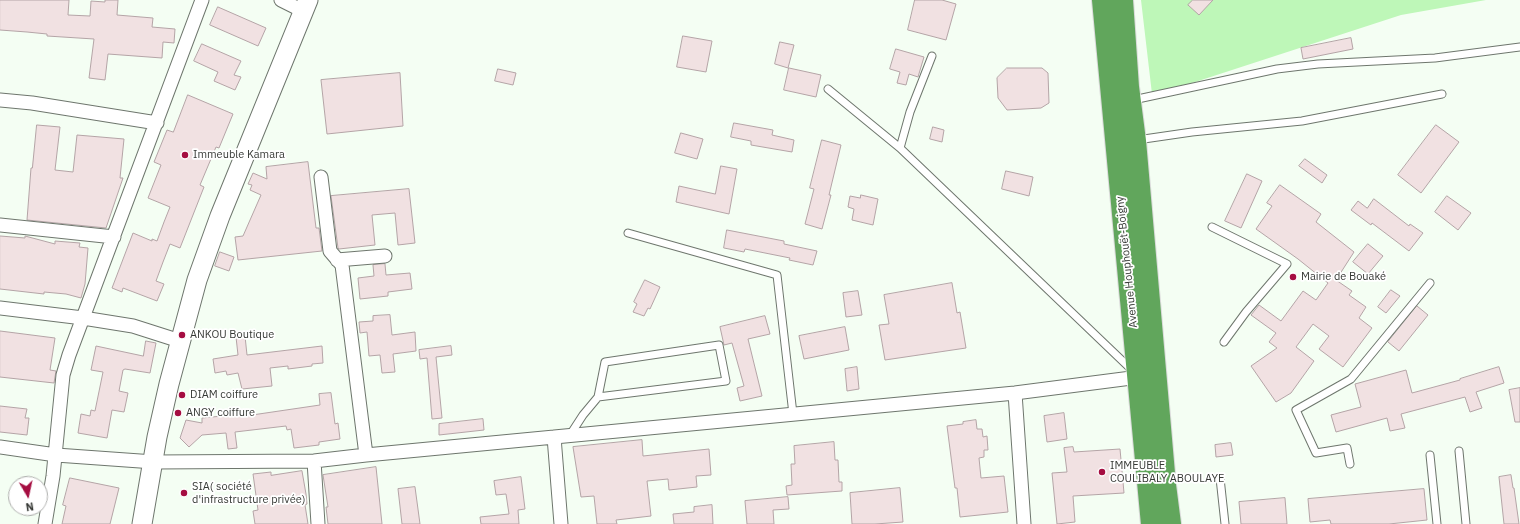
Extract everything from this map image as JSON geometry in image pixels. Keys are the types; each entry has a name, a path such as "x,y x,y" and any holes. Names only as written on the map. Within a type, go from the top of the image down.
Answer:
{"highway":[{"name":"Avenue Houphouët-Boigny","path":"1103,0 1152,524"},
{"name":"Avenue Houphouët-Boigny","path":"1122,0 1164,477 1170,524"}],"main road":[{"path":"142,524 157,438 180,341 197,280 220,216 306,6"}],"street":[{"path":"45,524 56,455 63,375 69,355 202,0"},
{"path":"281,0 306,6"},
{"path":"0,100 32,103 157,123"},
{"path":"321,177 330,251 342,265 366,455"},
{"path":"0,225 114,237"},
{"path":"337,260 385,256"},
{"path":"0,308 84,318 133,326 180,341"},
{"path":"0,447 56,455 154,462 314,461 1015,393 1139,377"},
{"path":"1015,393 1024,524"},
{"path":"554,437 561,524"},
{"path":"314,461 318,524"}],"lane":[{"path":"1130,100 1277,69 1318,64 1435,58 1520,47"},
{"path":"900,148 910,112 932,56"},
{"path":"828,89 900,148 1139,377"},
{"path":"1135,141 1192,132 1302,121 1442,94"},
{"path":"1212,227 1287,264 1246,312 1224,342"},
{"path":"628,233 777,275 793,414"},
{"path":"1350,464 1348,448 1316,453 1296,410 1351,378 1430,283"},
{"path":"570,435 583,415 598,397 605,362 719,345 726,381 598,397"},
{"path":"1459,452 1466,524"},
{"path":"1430,455 1437,524"},
{"path":"1220,478 1225,524"}],"green space":[{"path":"1141,0 1486,0 1401,15 1189,84 1152,94"}],"building":[{"path":"0,0 69,0 68,15 90,16 91,1 105,2 105,0 118,0 117,15 153,18 152,27 175,29 174,43 163,42 162,58 108,54 105,80 89,78 94,39 47,36 47,34 0,30"},
{"path":"915,0 942,0 956,4 946,40 908,30"},
{"path":"1193,0 1213,0 1199,15 1188,5"},
{"path":"218,7 266,28 258,46 210,25"},
{"path":"683,36 712,41 706,72 677,67"},
{"path":"1351,38 1353,49 1303,59 1301,48"},
{"path":"780,42 794,45 788,68 775,64"},
{"path":"202,44 241,61 234,75 241,77 235,90 214,81 218,72 194,61"},
{"path":"896,49 924,57 918,77 909,74 906,85 897,83 900,72 890,69"},
{"path":"789,68 821,75 816,97 784,90"},
{"path":"1007,68 1042,68 1048,73 1049,103 1041,108 1007,110 998,98 997,78"},
{"path":"498,69 516,73 513,85 495,81"},
{"path":"400,73 403,126 327,134 321,80"},
{"path":"188,95 233,114 219,148 216,147 200,185 204,187 180,248 170,244 156,281 164,284 157,301 123,288 122,292 112,288 133,233 152,241 152,239 157,241 170,207 148,198 161,165 154,162 167,130 173,132"},
{"path":"734,123 773,130 772,135 794,140 792,152 751,145 751,141 731,137"},
{"path":"37,125 60,127 55,170 73,172 77,135 124,139 120,178 123,178 106,228 27,220 31,168"},
{"path":"1436,125 1459,142 1421,193 1398,175"},
{"path":"933,127 944,130 942,142 930,139"},
{"path":"681,133 703,139 697,159 675,153"},
{"path":"822,140 841,145 829,195 831,195 822,229 805,224 814,189 810,188"},
{"path":"1305,159 1327,175 1322,183 1299,166"},
{"path":"308,162 316,228 319,228 322,251 238,260 235,237 243,236 261,195 250,190 252,185 248,184 253,173 267,179 266,167"},
{"path":"721,166 737,169 729,214 676,202 679,186 715,194"},
{"path":"1006,171 1033,177 1029,196 1002,189"},
{"path":"1247,174 1262,181 1241,228 1225,221"},
{"path":"1280,185 1321,214 1316,222 1354,252 1336,280 1352,291 1349,295 1366,307 1359,318 1372,328 1343,367 1319,349 1329,336 1313,324 1296,347 1314,361 1291,393 1276,402 1251,366 1277,348 1269,342 1276,333 1251,315 1259,305 1281,321 1303,291 1316,300 1328,283 1298,259 1256,229 1272,206 1267,203"},
{"path":"409,189 415,243 398,245 395,213 372,215 375,245 338,248 331,196"},
{"path":"861,195 878,199 873,225 852,220 854,209 848,207 850,196 860,198"},
{"path":"1447,196 1471,213 1458,230 1435,212"},
{"path":"1374,199 1409,226 1410,224 1423,233 1409,251 1372,223 1371,225 1351,210 1358,201 1367,208"},
{"path":"727,230 784,241 784,244 817,251 813,265 789,260 790,258 745,249 744,252 724,248"},
{"path":"0,236 25,238 25,236 55,244 55,241 80,243 79,247 88,248 85,284 81,298 66,294 44,292 44,294 0,289"},
{"path":"1368,244 1383,256 1368,274 1353,262"},
{"path":"220,252 234,257 229,271 215,266"},
{"path":"385,264 386,275 410,273 412,289 388,292 388,296 360,299 358,278 374,276 373,265"},
{"path":"645,280 660,287 650,309 648,308 644,316 633,312 637,304 634,302"},
{"path":"952,283 957,313 960,312 966,348 885,360 879,325 889,324 884,295"},
{"path":"1391,290 1400,296 1386,313 1378,307"},
{"path":"858,291 862,315 846,317 843,293"},
{"path":"1417,306 1428,315 1399,351 1388,342"},
{"path":"390,315 392,335 415,332 416,351 393,354 395,372 382,373 380,355 369,356 367,332 360,333 359,322 373,321 373,316"},
{"path":"765,316 770,334 748,339 762,396 740,401 737,388 744,386 732,343 724,345 720,327"},
{"path":"845,327 849,350 804,359 799,336"},
{"path":"0,331 55,338 50,370 56,371 54,383 0,377"},
{"path":"245,336 247,355 322,346 323,363 288,369 288,366 270,368 272,386 242,389 238,373 227,375 226,371 215,373 213,359 238,355 236,337"},
{"path":"146,341 156,343 150,373 125,369 123,370 119,391 128,393 124,412 112,410 107,438 78,433 81,414 90,416 91,410 95,411 103,372 91,370 96,346 143,356"},
{"path":"451,346 452,355 436,357 442,418 432,419 427,358 420,359 419,350"},
{"path":"857,367 859,389 847,391 845,369"},
{"path":"1499,367 1504,383 1476,392 1482,408 1470,412 1465,397 1401,414 1405,428 1390,431 1387,418 1336,432 1331,415 1361,407 1355,384 1406,370 1412,393 1460,380"},
{"path":"1520,388 1520,422 1515,422 1509,390"},
{"path":"331,393 335,424 338,423 340,439 319,442 319,445 294,448 291,429 287,430 286,426 235,432 237,448 228,449 226,433 202,435 189,447 180,438 186,420 202,423 202,418 252,413 252,415 320,405 319,394"},
{"path":"0,406 27,409 25,418 29,418 27,435 0,432"},
{"path":"1064,413 1067,439 1047,442 1044,416"},
{"path":"483,419 484,430 439,435 439,424"},
{"path":"976,420 977,429 982,429 983,437 987,436 988,450 984,450 984,457 979,458 981,478 1004,476 1008,512 960,517 947,426 963,424 963,422"},
{"path":"642,440 643,456 709,449 711,475 696,476 697,487 669,490 668,479 647,481 651,516 616,520 617,524 597,524 594,496 581,497 573,447"},
{"path":"834,442 835,460 838,460 839,482 842,482 842,491 787,495 786,486 792,485 791,464 795,464 794,446"},
{"path":"1231,443 1233,455 1216,457 1215,445"},
{"path":"1073,447 1074,452 1120,449 1124,493 1073,496 1075,522 1057,524 1052,473 1067,472 1064,448"},
{"path":"376,467 382,524 328,524 326,507 328,507 323,475"},
{"path":"302,471 306,494 307,504 305,505 308,524 255,524 253,511 258,510 253,474 271,472 271,475"},
{"path":"1511,475 1519,524 1504,524 1499,477"},
{"path":"521,477 525,509 518,510 519,524 481,524 480,517 509,514 506,494 496,495 494,481"},
{"path":"70,478 119,488 110,524 62,524 66,506 63,505"},
{"path":"415,487 420,524 402,524 398,489"},
{"path":"900,488 903,522 852,524 850,493"},
{"path":"1424,489 1427,520 1389,524 1331,524 1330,520 1310,522 1308,499"},
{"path":"788,497 789,509 773,510 774,524 747,524 745,501"},
{"path":"1285,498 1287,524 1241,524 1239,502"},
{"path":"712,505 713,524 674,524 673,514 694,512 694,507"}],"place":[{"name":"Immeuble Kamara","path":"185,155"},
{"name":"Mairie de Bouaké","path":"1293,277"},
{"name":"ANKOU Boutique","path":"182,335"},
{"name":"DIAM coiffure","path":"182,395"},
{"name":"ANGY coiffure","path":"178,413"},
{"name":"IMMEUBLE COULIBALY ABOULAYE","path":"1102,472"},
{"name":"SIA( société d'infrastructure privée)","path":"184,493"}]}
